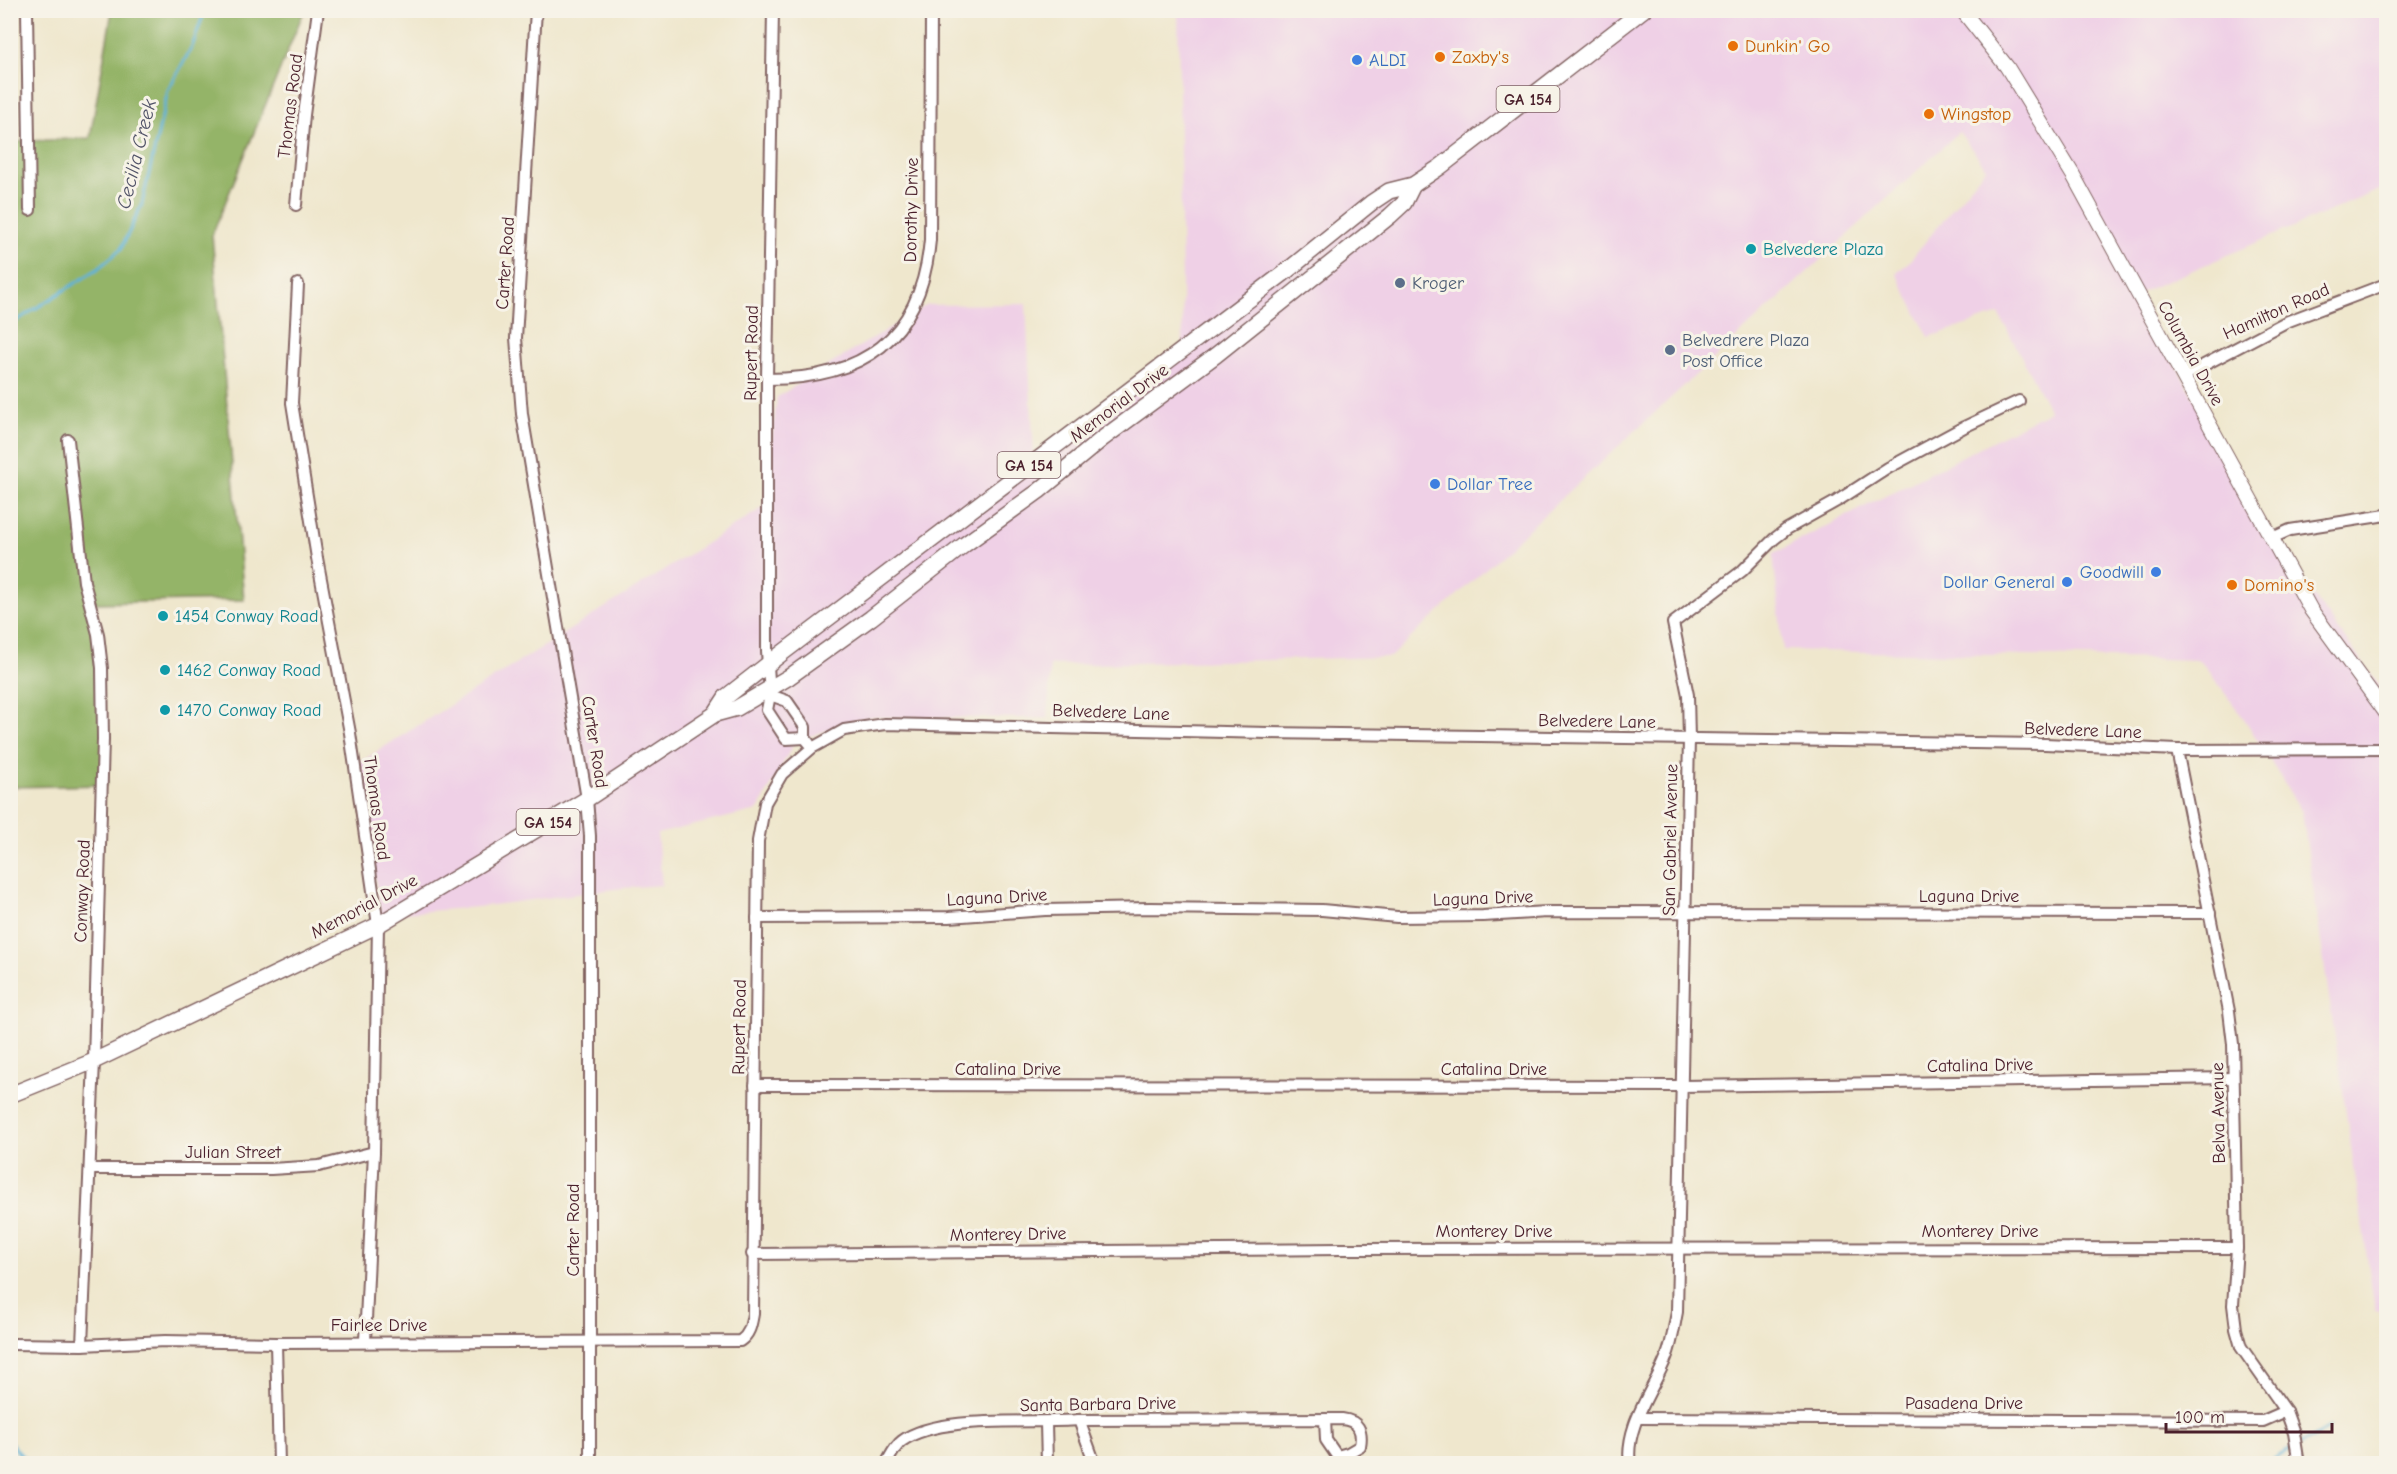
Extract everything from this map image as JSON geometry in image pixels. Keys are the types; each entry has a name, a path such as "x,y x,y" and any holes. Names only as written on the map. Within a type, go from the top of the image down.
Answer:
{"main road":[{"name":"Memorial Drive","path":"715,714 726,697 952,523 1288,270 1371,203 1389,191 1413,185 1440,167 1643,10"},
{"name":"Columbia Drive","path":"1962,10 2007,66 2073,176 2311,610 2386,713"},
{"name":"Memorial Drive","path":"10,1095 94,1061 378,925 587,799 715,714 737,708 769,692 871,618 964,545 1039,491 1110,433 1252,327 1404,203 1413,185"}],"street":[{"path":"27,10 30,210"},
{"name":"Thomas Road","path":"296,205 304,115 318,10"},
{"name":"Carter Road","path":"536,10 516,338 522,414 587,799 590,836 589,1342 591,1463 568,1464"},
{"name":"Rupert Road","path":"773,10 767,378 767,666 769,692 767,710 786,739 805,738"},
{"name":"Dorothy Drive","path":"767,378 798,379 833,371 863,359 888,343 909,315 921,293 930,240 931,10"},
{"name":"Thomas Road","path":"298,284 292,403 317,558 350,733 378,925 374,1152 365,1341"},
{"name":"Hamilton Road","path":"2183,376 2236,346 2286,322 2386,284"},
{"name":"San Gabriel Avenue","path":"1630,1464 1628,1452 1630,1436 1667,1356 1677,1312 1689,739 1688,695 1673,623 1742,571 1773,539 1787,529 1837,501 1888,468 1964,427 2019,401"},
{"name":"Conway Road","path":"68,440 84,582 98,634 102,668 103,739 94,1061 82,1345"},
{"path":"2272,538 2289,530 2386,515"},
{"path":"769,692 787,701 805,727 805,738 812,748"},
{"name":"Belvedere Lane","path":"812,748 844,730 865,725 885,724 2044,744 2177,750 2386,749"},
{"name":"Rupert Road","path":"746,1337 753,1314 758,841 765,803 782,774 812,748"},
{"name":"Belva Avenue","path":"2177,750 2229,1011 2233,1044 2237,1248 2233,1305 2236,1329 2241,1347 2286,1411 2294,1433 2299,1464"},
{"name":"Laguna Drive","path":"757,918 949,917 1046,910 1150,908 1322,910 1397,917 1483,916 1547,912 2210,913"},
{"name":"Catalina Drive","path":"755,1085 1682,1086 2233,1078"},
{"name":"Julian Street","path":"90,1169 271,1169 319,1166 374,1152"},
{"name":"Monterey Drive","path":"752,1254 1079,1250 2237,1248"},
{"name":"Fairlee Drive","path":"10,1344 82,1345 165,1341 276,1343 365,1341 732,1342 746,1337"},
{"path":"276,1343 279,1464"},
{"name":"Pasadena Drive","path":"1639,1418 2263,1421 2286,1411"},
{"name":"Santa Barbara Drive","path":"886,1464 900,1442 924,1430 976,1422 1325,1419"},
{"path":"1079,1420 1095,1464"},
{"path":"1046,1423 1047,1464"}],"shaded area":[{"path":"1178,11 2386,11 2386,187 2137,294 2267,531 2386,695 2386,1310 2375,1311 2302,812 2245,720 2200,660 1783,650 1773,554 2050,411 1999,314 1929,337 1896,273 1907,264 1986,168 1959,132 1390,657 1050,665 1048,718 867,717 795,741 758,810 657,834 662,885 477,907 381,915 357,764 764,507 777,397 927,305 1026,304 1034,459 1183,353"}],"green space":[{"path":"112,11 304,11 212,235 244,600 94,603 107,785 11,787 10,142 90,138"}],"waterway":[{"name":"Cecilia Creek","path":"10,325 96,270 121,249 142,204 168,90 192,47 205,10"},
{"path":"2302,1443 2330,1427"},
{"path":"10,1442 20,1454 34,1464"},
{"path":"2265,1464 2291,1449"}],"place":[{"name":"Dunkin' Go","path":"1733,46"},
{"name":"Zaxby's","path":"1440,57"},
{"name":"ALDI","path":"1357,60"},
{"name":"Wingstop","path":"1929,114"},
{"name":"Belvedere Plaza","path":"1751,249"},
{"name":"Kroger","path":"1400,283"},
{"name":"Belvedrere Plaza Post Office","path":"1670,350"},
{"name":"Dollar Tree","path":"1435,484"},
{"name":"Goodwill","path":"2156,572"},
{"name":"Dollar General","path":"2067,582"},
{"name":"Domino's","path":"2232,585"},
{"name":"1454 Conway Road","path":"163,616"},
{"name":"1462 Conway Road","path":"165,670"},
{"name":"1470 Conway Road","path":"165,710"}]}
